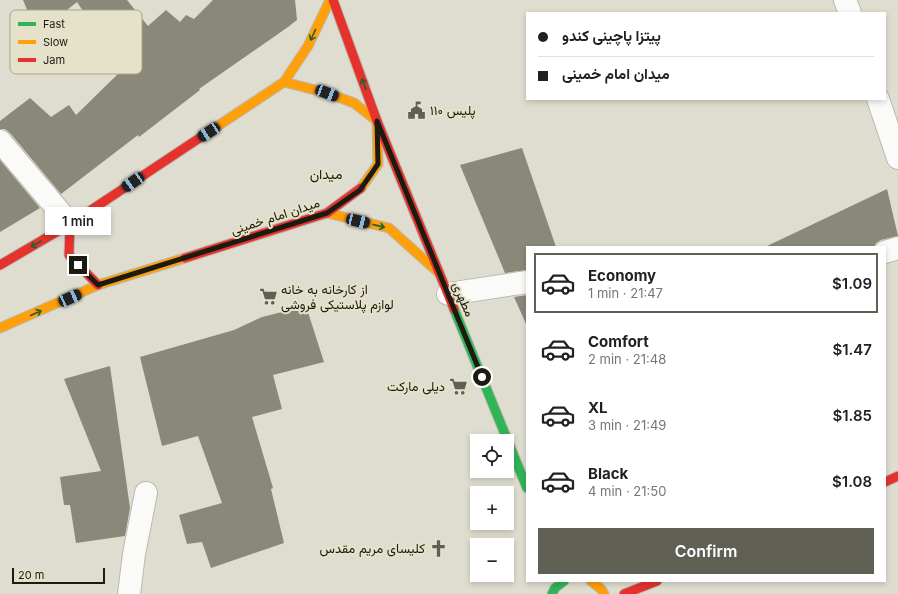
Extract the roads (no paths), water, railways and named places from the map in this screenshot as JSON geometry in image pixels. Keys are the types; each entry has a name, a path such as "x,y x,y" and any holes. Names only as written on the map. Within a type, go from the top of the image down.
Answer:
{"main road":[{"path":"0,265 70,224 284,82 308,46 330,0"},
{"name":"مطهری","path":"333,0 377,121 526,486"},
{"path":"284,82 327,93 354,103 377,121"},
{"name":"میدان امام خمینی","path":"0,328 98,285 327,213 360,190 378,164 377,121"},
{"path":"327,213 389,228 439,273"},
{"path":"70,224 69,255 98,285"},
{"path":"886,482 898,476"},
{"path":"552,594 555,588 563,582"},
{"path":"592,582 601,589 604,594"},
{"path":"624,594 654,582"}],"street":[{"path":"846,0 850,12"},
{"path":"878,100 898,158"},
{"path":"0,141 70,224"},
{"path":"886,252 898,248"},
{"path":"448,294 526,282"},
{"path":"130,594 134,554 146,493"}],"place":[{"name":"پلیس ۱۱۰","path":"417,110"},
{"name":"از کارخانه به خانه لوازم پلاستیکی فروشی","path":"268,296"},
{"name":"دیلی مارکت","path":"458,386"},
{"name":"کلیسای مریم مقدس","path":"438,548"}],"district":[{"name":"میدان","path":"326,173"}]}
